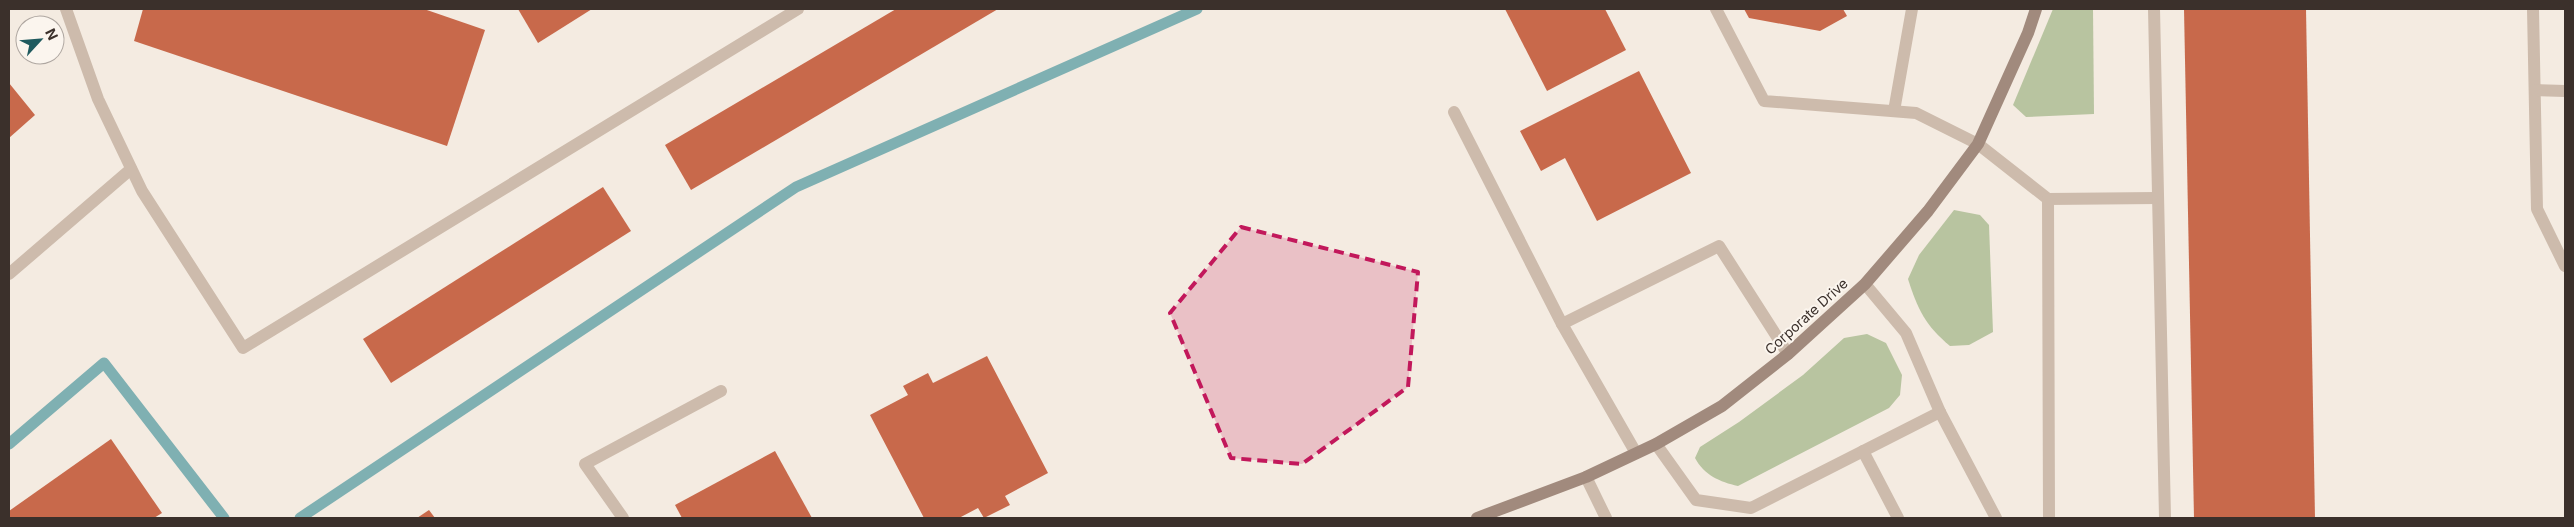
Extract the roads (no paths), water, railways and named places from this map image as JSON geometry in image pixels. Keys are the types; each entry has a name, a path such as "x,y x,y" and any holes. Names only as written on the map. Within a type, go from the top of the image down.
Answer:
{"street":[{"name":"Corporate Drive","path":"1477,518 1586,477 1656,444 1722,406 1788,354 1865,284 1928,211 1978,144 2028,33 2036,9"}],"lane":[{"path":"66,9 70,25 98,99 142,191 243,348 798,9"},
{"path":"1716,9 1764,101 1916,113 1978,144 2048,199 2157,198"},
{"path":"1894,112 1912,9"},
{"path":"2154,9 2165,518"},
{"path":"2533,9 2537,209 2565,266"},
{"path":"2535,90 2565,91"},
{"path":"1454,112 1562,324 1636,453"},
{"path":"9,274 131,169"},
{"path":"2048,199 2049,518"},
{"path":"1562,324 1719,246 1788,354"},
{"path":"1865,284 1906,333 1940,412 1996,518"},
{"path":"623,518 585,464 721,391"},
{"path":"1656,444 1696,500 1751,508 1940,412"},
{"path":"1863,451 1898,518"},
{"path":"1586,477 1606,518"}],"waterway":[{"path":"300,518 796,187 1197,9"},
{"path":"9,444 104,363 224,518"}]}
